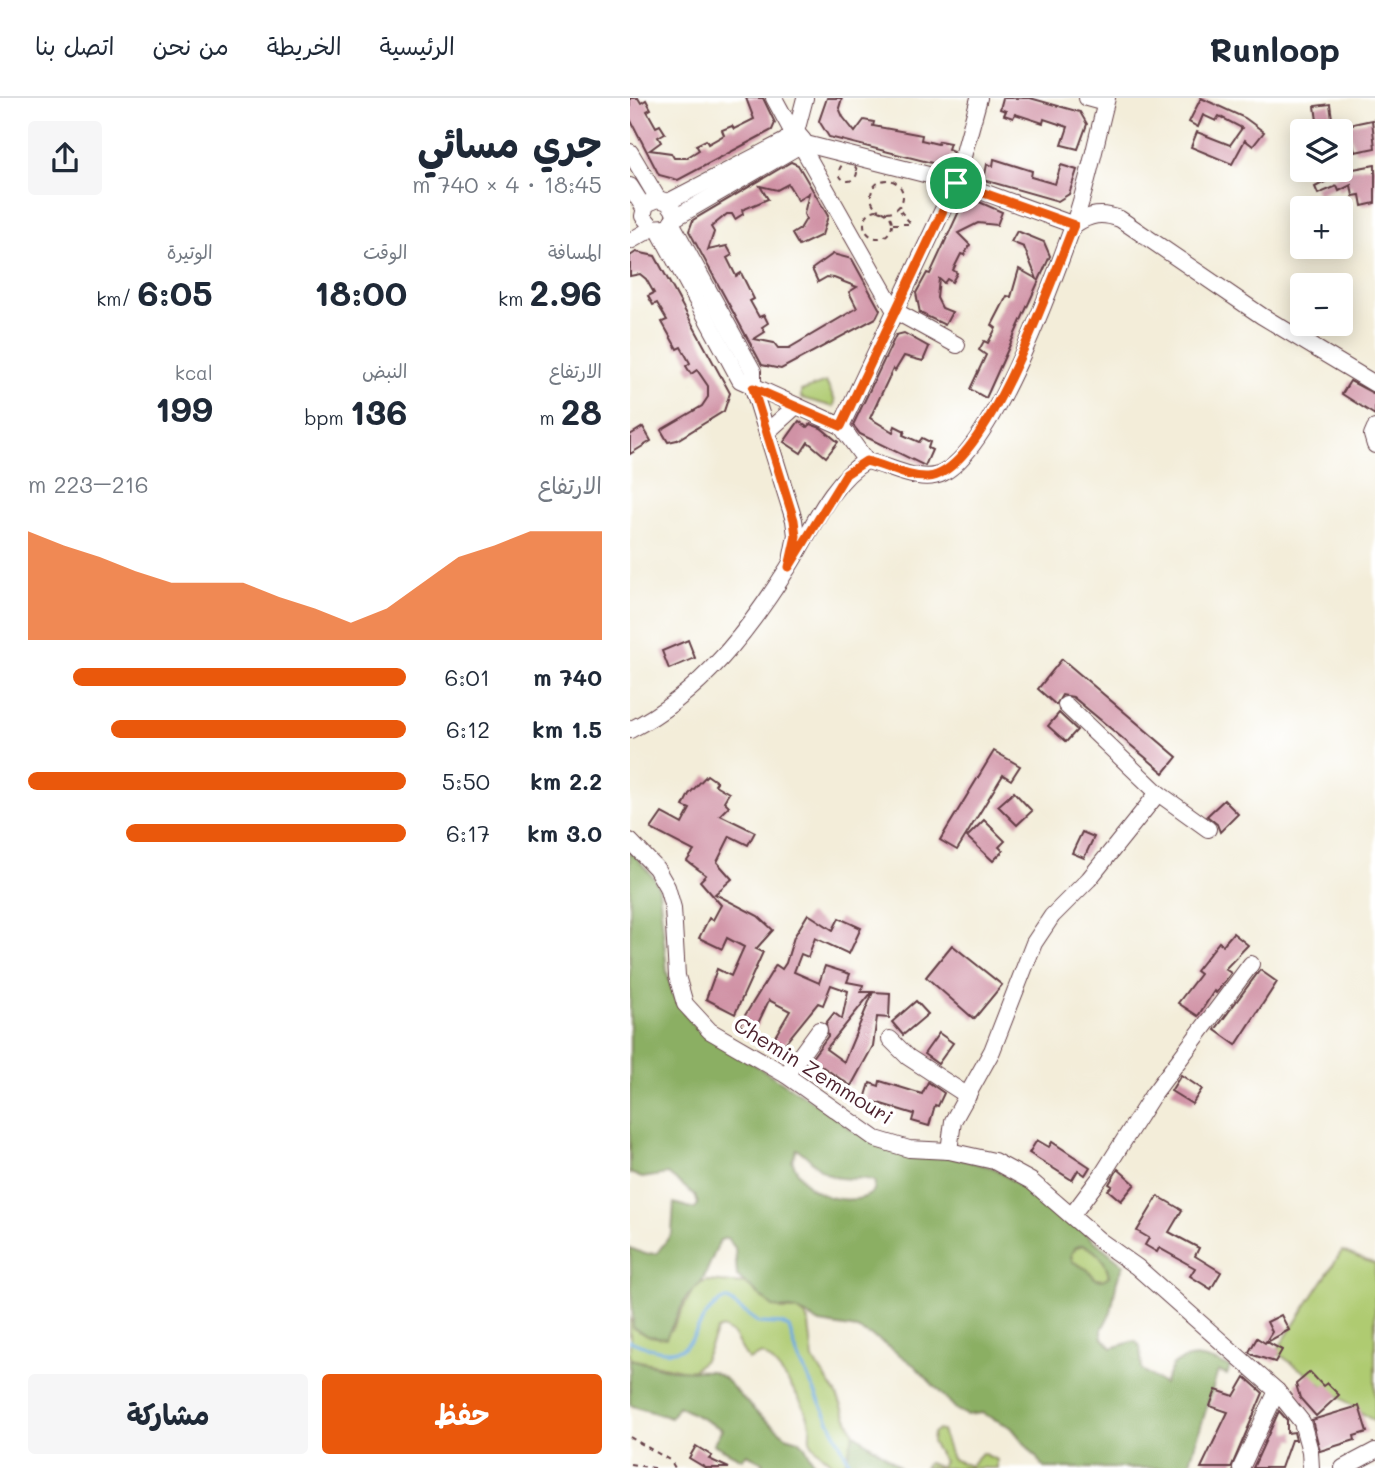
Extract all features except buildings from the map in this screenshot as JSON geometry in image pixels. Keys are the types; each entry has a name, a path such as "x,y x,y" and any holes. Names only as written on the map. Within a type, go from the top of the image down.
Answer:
{"street":[{"path":"774,98 895,311 957,345"},
{"path":"796,140 806,98"},
{"path":"841,426 956,183 979,98"},
{"path":"753,388 841,426 866,461 928,477 943,472 961,457 982,430 1015,370 1074,225 1106,101 1087,98"},
{"path":"630,241 655,216 796,140 956,183 1074,225"},
{"path":"630,152 655,216"},
{"path":"630,186 655,216 753,371 753,388 794,520 796,536 789,567"},
{"path":"1074,225 1085,217 1100,214 1120,219 1262,316 1375,384"},
{"path":"767,432 796,406"},
{"path":"1375,428 1372,435 1375,445"},
{"path":"630,730 710,671 729,652 789,567 846,474 866,461"},
{"path":"1066,705 1158,793 1208,830"},
{"path":"949,1151 953,1121 992,1051 1040,934 1052,916 1089,879 1158,793"},
{"name":"Chemin Zemmouri","path":"630,841 656,868 671,897 677,976 685,1004 710,1031 786,1074 876,1139 909,1149 949,1151 994,1161 1031,1181 1099,1240 1137,1267 1277,1391 1302,1422 1310,1451 1311,1468"},
{"path":"1072,1215 1102,1175 1152,1096 1251,964"},
{"path":"786,1074 820,1030"},
{"path":"890,1039 908,1057 968,1096"},
{"path":"1241,1468 1277,1391"},
{"path":"1343,1468 1375,1451"}],"path":[{"path":"849,163 857,173 852,180 846,181 840,178 839,169 849,163"},
{"path":"898,208 883,211 869,214 865,221 866,230 873,237 883,237 889,233 892,224 889,215 883,211 874,205 871,194 881,181 892,180 901,187 903,198 898,208"},
{"path":"892,224 911,225 898,208"},
{"path":"630,1437 671,1461 675,1468"},
{"path":"630,1464 654,1468"}],"green space":[{"path":"826,382 835,401 834,407 801,398 801,391"},
{"path":"630,850 654,878 659,889 667,972 674,998 694,1026 829,1112 852,1130 994,1168 1069,1220 1124,1265 1117,1280 1111,1312 1102,1329 1102,1337 1112,1348 1135,1341 1140,1346 1142,1370 1164,1384 1173,1365 1188,1358 1215,1361 1230,1367 1227,1375 1218,1371 1188,1468 1045,1468 1011,1427 982,1413 967,1415 957,1410 915,1366 878,1339 857,1329 820,1323 797,1310 773,1307 737,1276 735,1248 727,1238 720,1240 702,1282 686,1298 666,1338 648,1336 633,1328 630,1248 645,1254 657,1253 672,1233 674,1203 695,1209 698,1204 695,1195 668,1174 642,1178 630,1173","holes":["797,1149 826,1173 837,1178 871,1180 875,1182 874,1190 862,1198 846,1200 816,1191 804,1182 792,1161","1083,1245 1100,1257 1109,1276 1103,1280 1096,1279 1088,1270 1072,1261 1071,1254 1076,1247"]},
{"path":"1083,1245 1100,1257 1109,1276 1103,1280 1095,1279 1088,1270 1072,1261 1071,1254 1076,1247"},
{"path":"1342,1251 1375,1264 1375,1422 1276,1352"},
{"path":"707,1281 745,1284 783,1310 797,1310 805,1316 809,1324 813,1359 836,1393 854,1433 844,1468 836,1468 812,1444 810,1424 803,1406 776,1366 762,1354 748,1360 733,1334 722,1328 717,1330 704,1360 691,1372 630,1359 630,1319 640,1332 659,1338 672,1329 695,1286"},
{"path":"630,1359 672,1370 711,1371 723,1377 755,1411 786,1436 799,1440 816,1468 760,1468 763,1462 747,1454 742,1459 713,1444 722,1429 678,1406 671,1418 630,1405"},
{"path":"942,1431 952,1459 970,1466 982,1453 997,1460 997,1468 924,1468 928,1463 940,1467 944,1462 932,1442 933,1433"},
{"path":"854,1433 889,1458 900,1468 844,1468"}],"waterway":[{"path":"630,1341 655,1350 672,1351 684,1347 713,1307 727,1299 759,1323 782,1324 789,1328 798,1357 852,1468"}],"route":[{"path":"956,183 1074,225 1015,370 982,430 961,457 943,472 928,477 866,461 846,474 789,567 796,536 794,520 753,388 841,426 956,183"}]}
